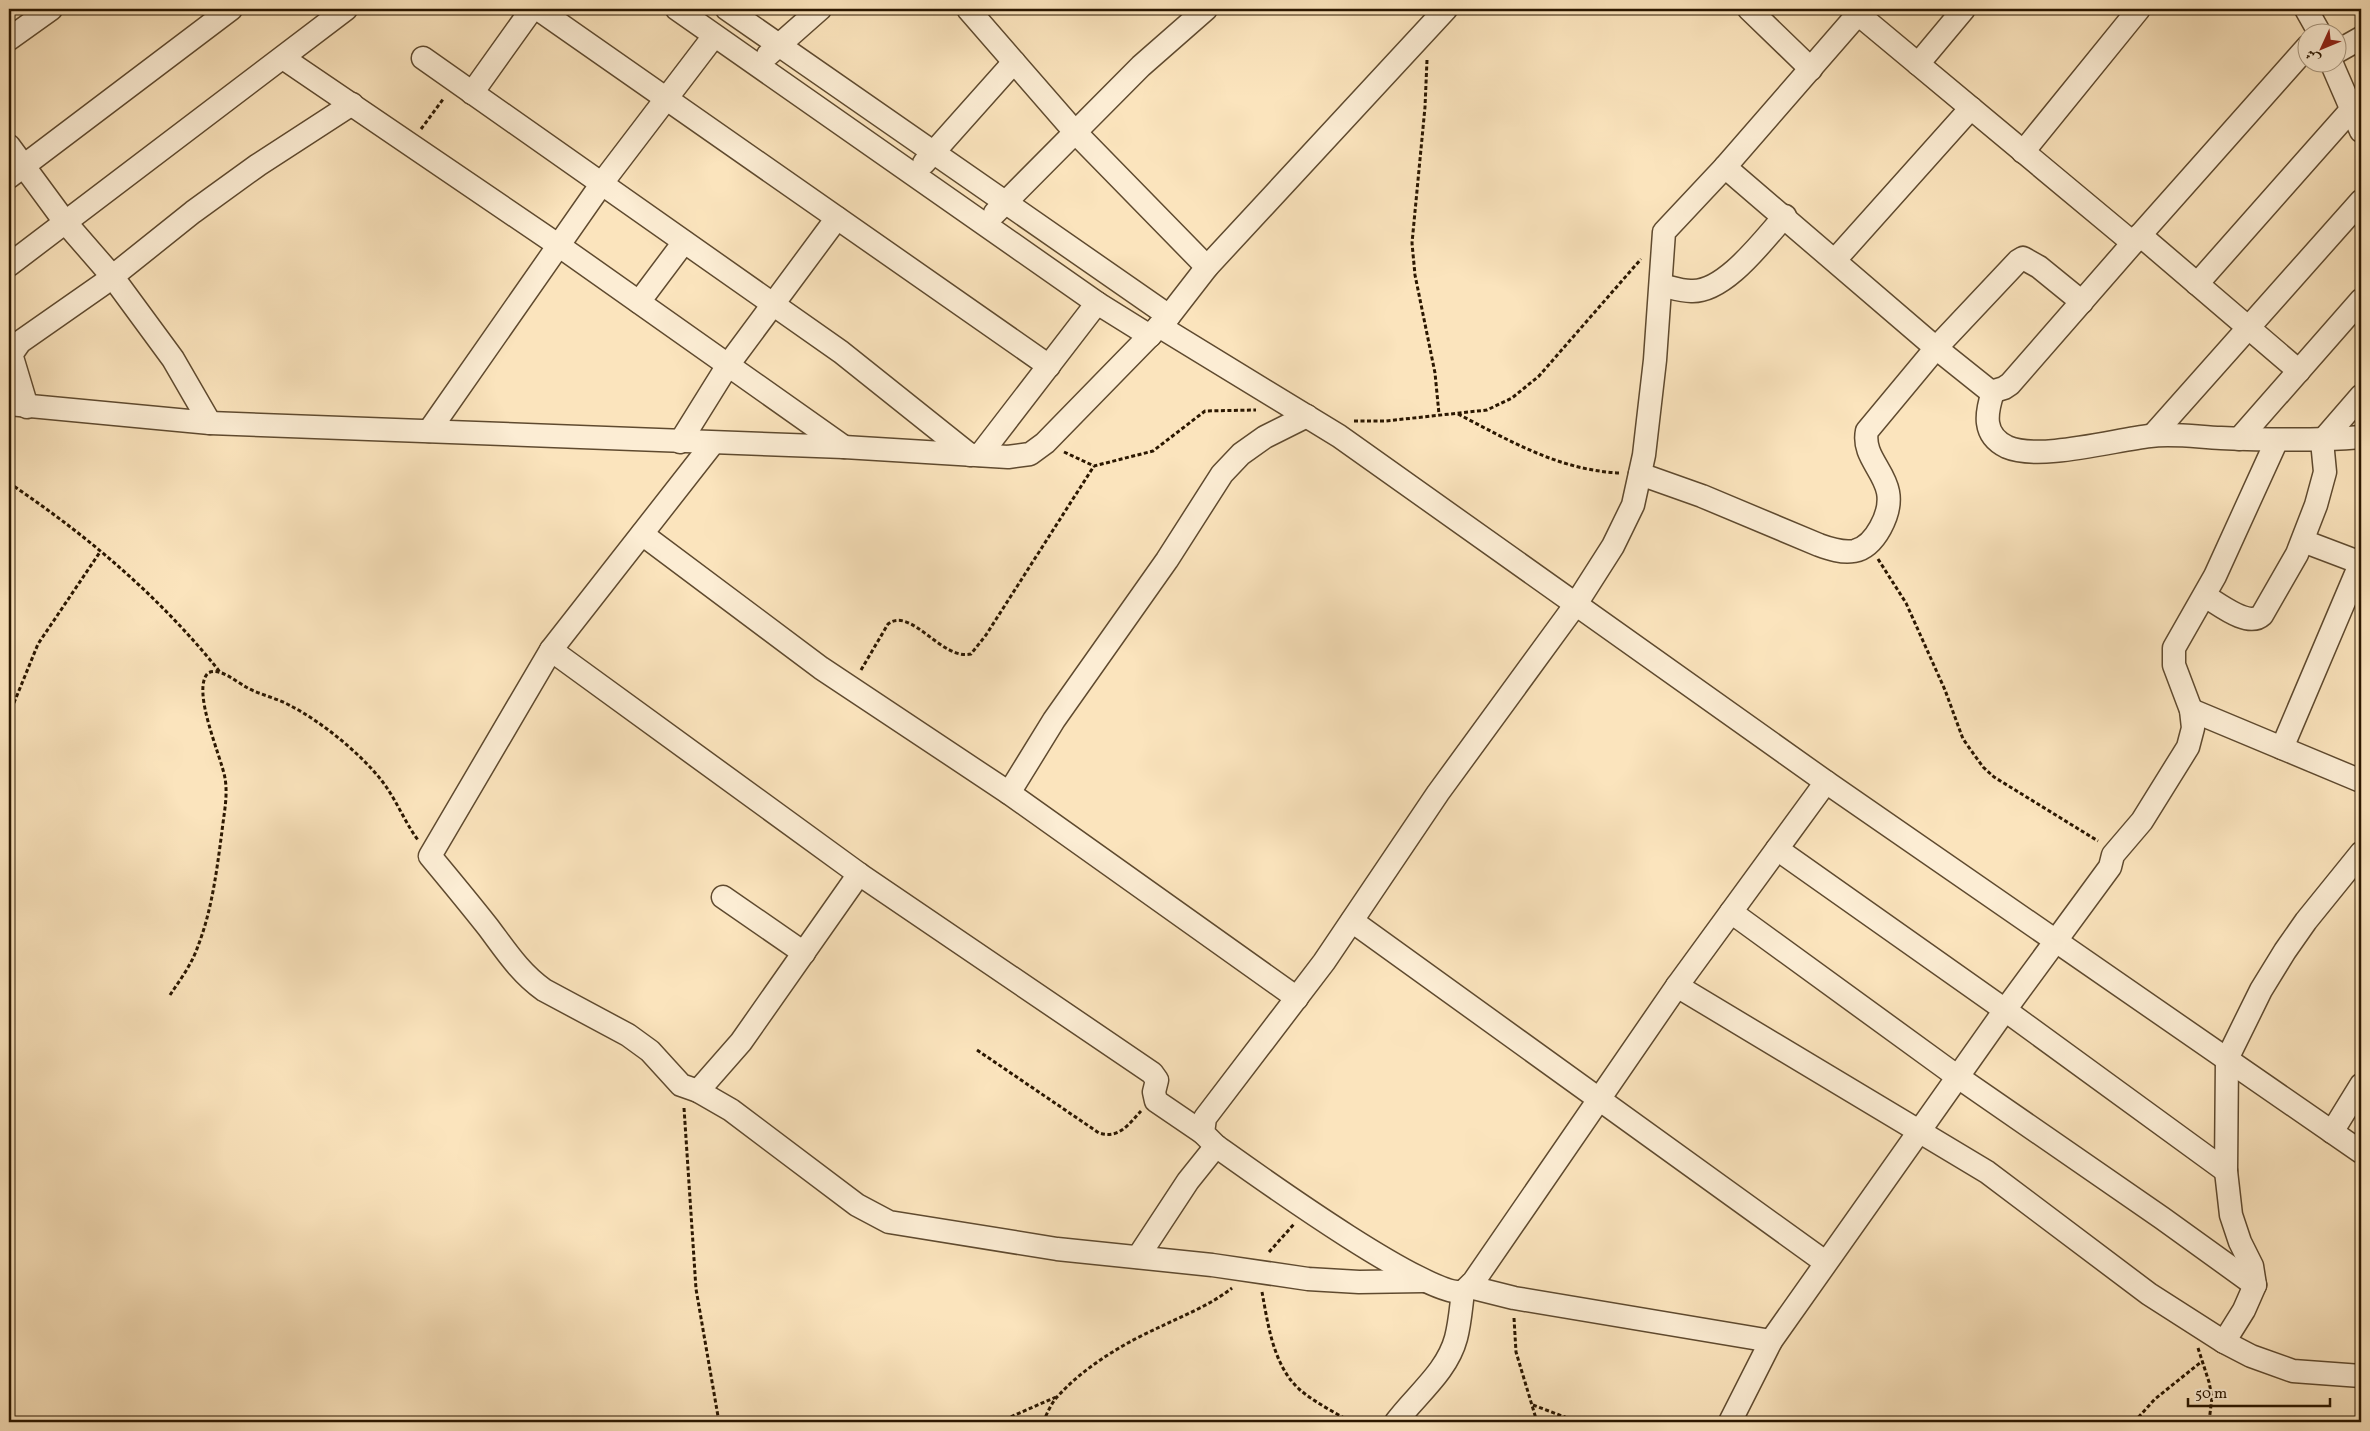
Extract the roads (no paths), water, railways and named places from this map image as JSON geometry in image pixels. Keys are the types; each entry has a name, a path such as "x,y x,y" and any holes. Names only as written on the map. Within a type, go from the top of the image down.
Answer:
{"street":[{"path":"9,39 51,9"},
{"path":"16,171 231,9"},
{"path":"9,265 346,9"},
{"path":"464,87 532,9"},
{"path":"538,9 1049,366"},
{"path":"677,9 1097,303 1159,326"},
{"path":"727,9 1004,203 1159,326 1307,416 1458,519 1826,782 2008,906 2055,941 2361,1152"},
{"path":"756,65 820,9"},
{"path":"968,9 1075,132 1207,267"},
{"path":"984,225 1142,66 1206,9"},
{"path":"352,104 193,212 112,276 20,342 13,352 18,405 210,423 844,447 1008,457 1030,454 1045,443 1159,326 1207,267 1446,9"},
{"path":"1749,9 1811,69"},
{"path":"1918,64 1964,9"},
{"path":"2024,152 2139,9"},
{"path":"2306,9 2313,22"},
{"path":"1138,1257 1209,1140 1205,1118 1297,998 1352,921 1438,793 1576,604 1612,546 1625,521 1633,505 1644,455 1655,360 1664,232 1811,69 1859,11 1918,64 2024,152 2197,284 2299,371"},
{"path":"429,431 601,184 714,36"},
{"path":"2348,45 2361,38"},
{"path":"1725,166 1936,348 1992,392 2010,384 2298,57"},
{"path":"283,58 558,245 844,447"},
{"path":"423,58 841,352 975,455"},
{"path":"914,176 1014,62"},
{"path":"2335,72 2361,131"},
{"path":"1835,260 1971,108"},
{"path":"2197,284 2351,110"},
{"path":"9,146 16,171 65,222 112,276 173,359 210,423"},
{"path":"2153,435 2249,330 2361,201"},
{"path":"1661,285 1692,292 1708,289 1743,262 1785,216"},
{"path":"680,442 728,365 837,218"},
{"path":"639,302 684,242"},
{"path":"1640,474 1702,496 1820,546 1837,551 1854,551 1867,545 1879,529 1888,509 1888,491 1868,452 1865,439 1867,431 1936,348 2018,261 2023,258 2039,267 2082,302"},
{"path":"2239,439 2361,300"},
{"path":"975,455 1049,366 1097,303"},
{"path":"1992,392 1986,420 1999,441 2009,447 2048,451 2153,435 2322,441 2361,437"},
{"path":"2205,596 2249,620 2257,619 2262,615 2303,541 2326,472 2322,441 2361,396"},
{"path":"1009,793 1054,720 1152,582 1222,474 1241,454 1257,443 1307,416"},
{"path":"1730,1422 1771,1341 1825,1262 1920,1132 2004,1010 2110,867 2113,855 2142,821 2188,747 2193,728 2191,710 2173,657 2174,648 2205,596 2277,440"},
{"path":"713,443 551,650 430,856 476,912 505,953 533,982 628,1035 650,1051 690,1088 762,1132 857,1204 889,1222 1057,1249 1254,1270 1308,1279 1359,1282 1426,1281"},
{"path":"642,534 821,668 1009,793 1297,998"},
{"path":"2282,748 2361,562 2303,541"},
{"path":"551,650 859,874 1152,1073 1157,1080 1154,1097 1156,1101 1307,1209 1375,1253 1445,1290 1467,1289 1771,1341"},
{"path":"2191,710 2361,781"},
{"path":"1396,1422 1420,1395 1448,1358 1456,1338 1467,1289 1677,986 1826,782"},
{"path":"1777,849 2226,1171"},
{"path":"2224,1342 2244,1310 2255,1285 2252,1266 2234,1223 2226,1171 2227,1060 2262,990 2285,951 2306,921 2361,853"},
{"path":"690,1088 737,1048 859,874"},
{"path":"723,897 804,953"},
{"path":"1731,912 1958,1077 2162,1218 2255,1285"},
{"path":"1352,921 1825,1262"},
{"path":"1677,986 1987,1172 2063,1227 2113,1268 2197,1326 2224,1342 2258,1359 2293,1371 2361,1376"},
{"path":"2332,1132 2361,1085"}]}
